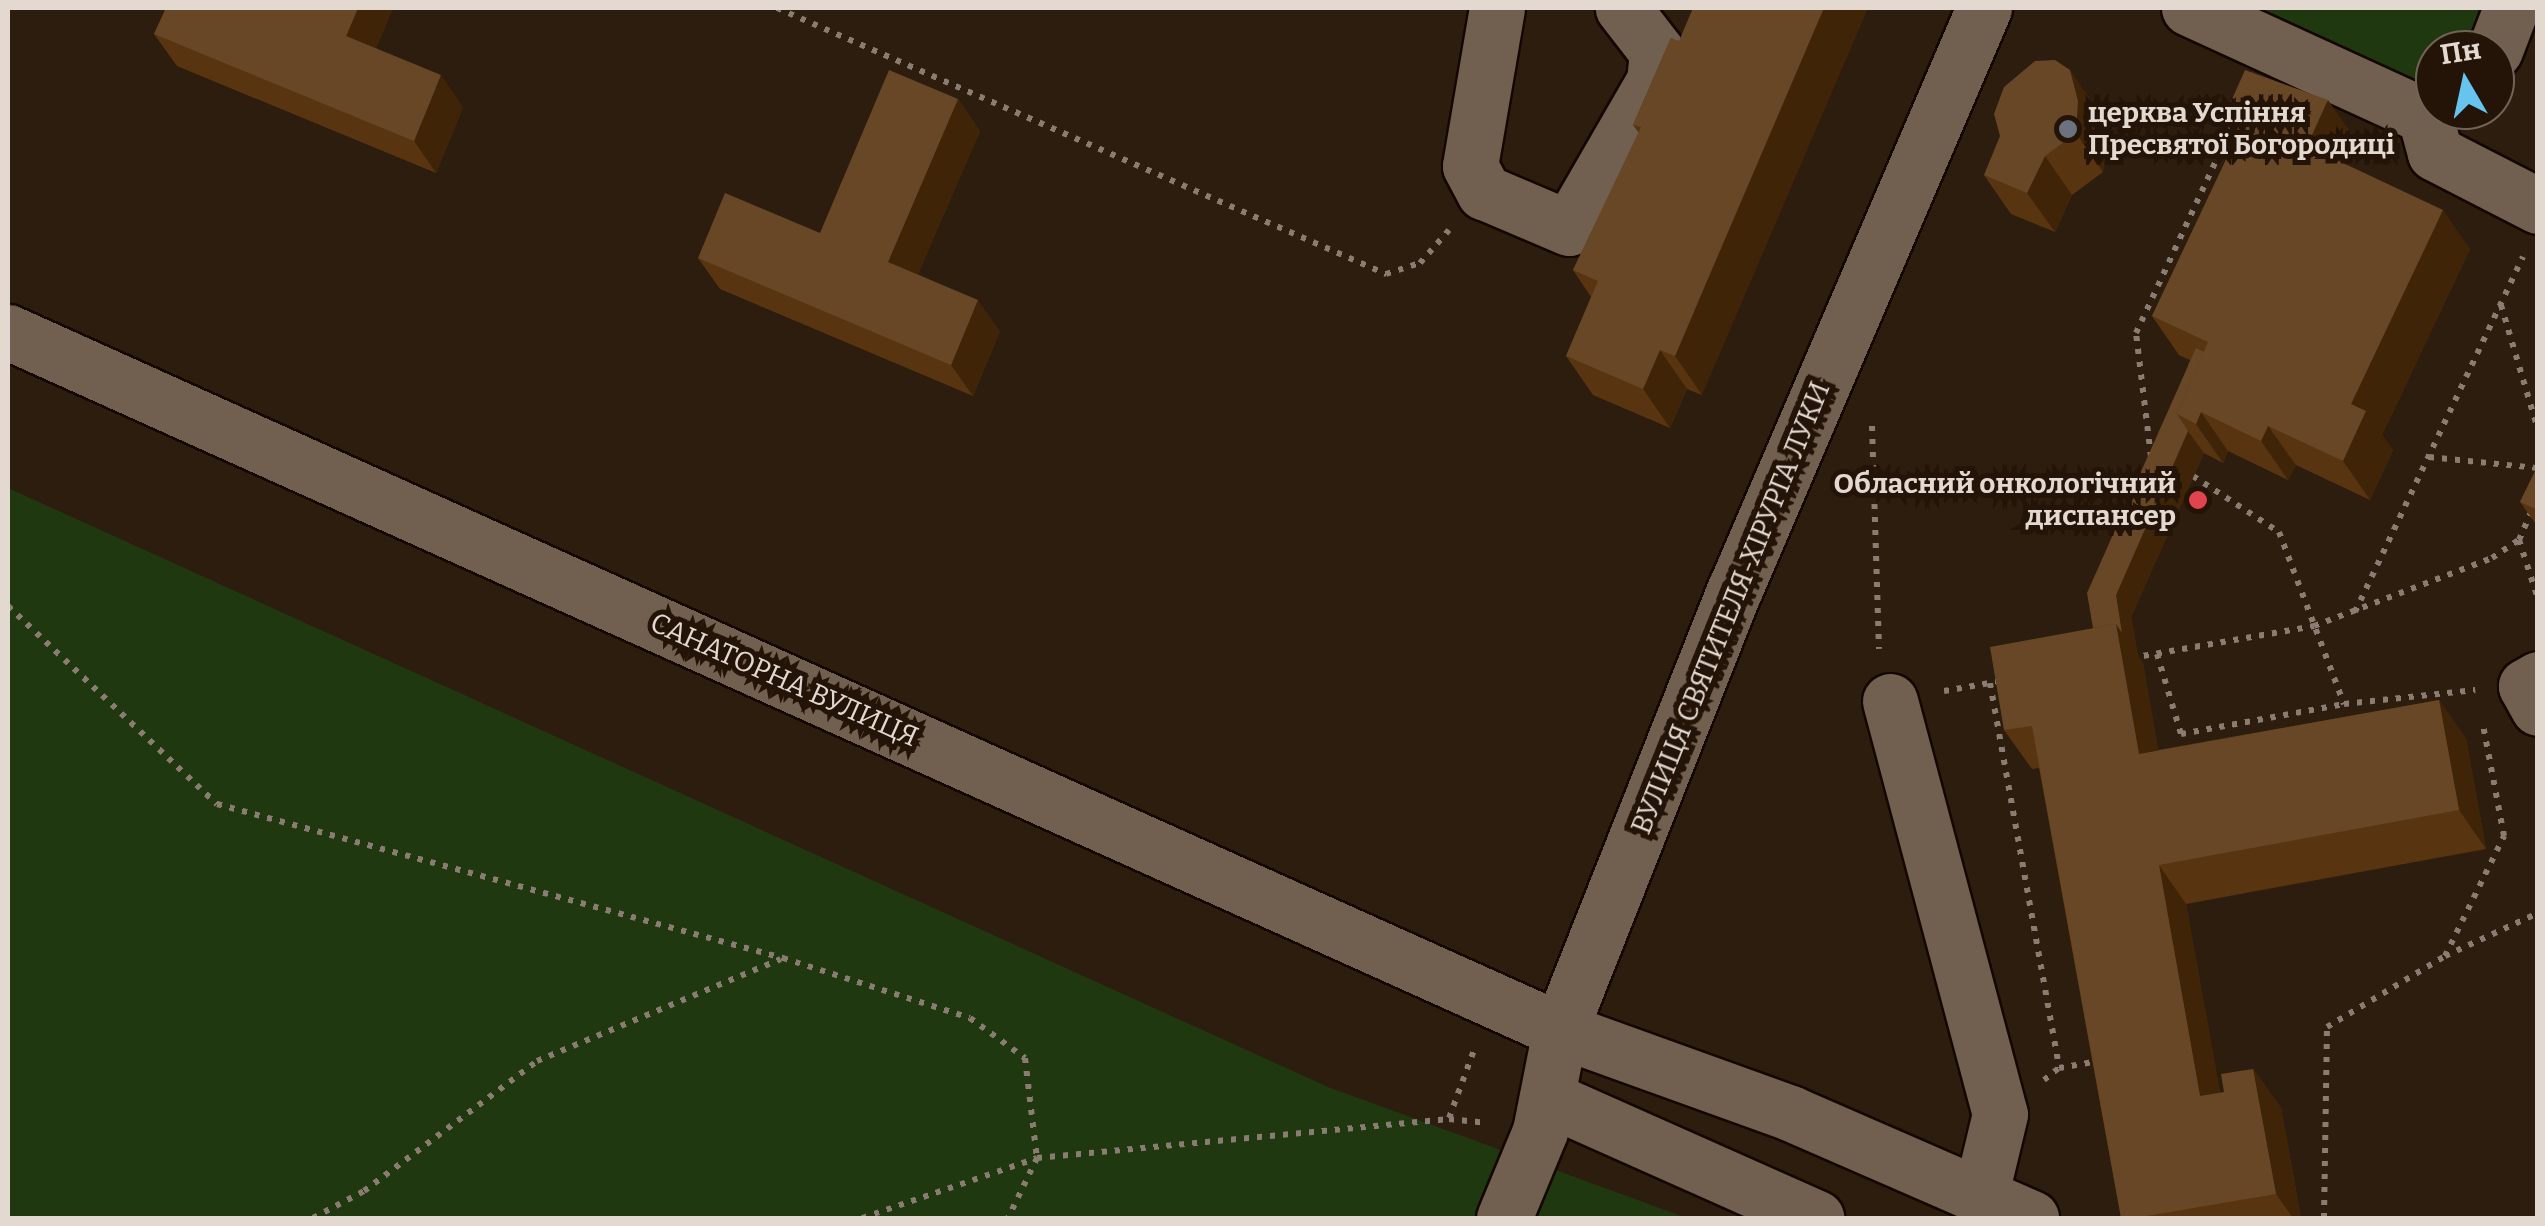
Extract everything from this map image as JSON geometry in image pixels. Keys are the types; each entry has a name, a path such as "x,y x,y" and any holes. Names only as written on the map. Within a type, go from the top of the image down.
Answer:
{"street":[{"path":"1496,8 1470,166 1484,192 1569,228 1654,81 1657,52 1623,8"},
{"name":"ВУЛИЦЯ СВЯТИТЕЛЯ-ХІРУРГА ЛУКИ","path":"1504,1218 1543,1114 1560,1030 1735,589 1984,8"},
{"path":"2209,11 2270,44 2415,106"},
{"path":"2432,130 2435,153 2534,224"},
{"name":"САНАТОРНА ВУЛИЦЯ","path":"8,332 1560,1030 1790,1113 2030,1218"},
{"path":"2538,679 2526,686 2538,708"},
{"path":"1890,700 2000,1114 1980,1193"},
{"path":"1543,1114 1816,1218"}],"path":[{"path":"777,8 1386,274 1420,263 1484,192"},
{"path":"2159,460 2149,456 2136,333 2270,44"},
{"path":"2354,613 2534,224"},
{"path":"2500,304 2538,430"},
{"path":"1872,426 1876,636 1890,700 2009,680"},
{"path":"2429,456 2538,468"},
{"path":"2193,476 2279,532 2344,704"},
{"path":"2120,660 2314,626 2354,613 2492,558 2519,540 2538,496"},
{"path":"2519,540 2538,599"},
{"path":"8,606 217,804 783,958 970,1018 1026,1058 1037,1158 1008,1218"},
{"path":"2156,654 2181,734 2344,704 2476,690 2504,836 2445,956"},
{"path":"1990,683 2059,1068"},
{"path":"2324,1218 2327,1027 2445,956 2538,913"},
{"path":"313,1218 364,1191 537,1061 783,958"},
{"path":"2000,1114 2059,1068 2112,1058"},
{"path":"862,1218 1037,1158 1449,1118 1543,1114"}],"green space":[{"path":"2252,8 2493,8 2480,30 2415,30 2415,87 2407,91"},
{"path":"8,488 1328,1087 1687,1218 8,1218"}],"building":[{"path":"166,8 358,8 346,36 441,75 414,141 154,34"},
{"path":"1693,8 1824,8 1675,356 1660,350 1643,389 1566,356 1598,281 1573,270 1641,127 1633,125 1671,38 1679,41"},
{"path":"2055,60 2070,70 2078,101 2076,133 2045,156 2027,193 1984,175 2000,136 1994,114 2004,87 2035,61"},
{"path":"889,70 958,99 888,262 978,300 951,365 698,258 725,193 820,233"},
{"path":"2245,70 2328,100 2307,146 2443,210 2351,404 2366,411 2343,461 2268,426 2261,441 2201,412 2196,424 2177,414 2208,342 2152,316 2243,124 2225,115"},
{"path":"2196,348 2204,352 2177,414 2188,431 2116,595 2122,633 2116,624 2093,628 2087,593"},
{"path":"2538,465 2538,510 2520,502"},
{"path":"2116,624 2139,754 2439,700 2459,810 2159,865 2200,1096 2224,1092 2221,1074 2253,1069 2276,1194 2135,1218 2121,1218 2032,726 2004,730 1990,647"}],"place":[{"name":"церква Успіння Пресвятої Богородиці","path":"2068,129"},
{"name":"Обласний онкологічний диспансер","path":"2198,500"}]}
